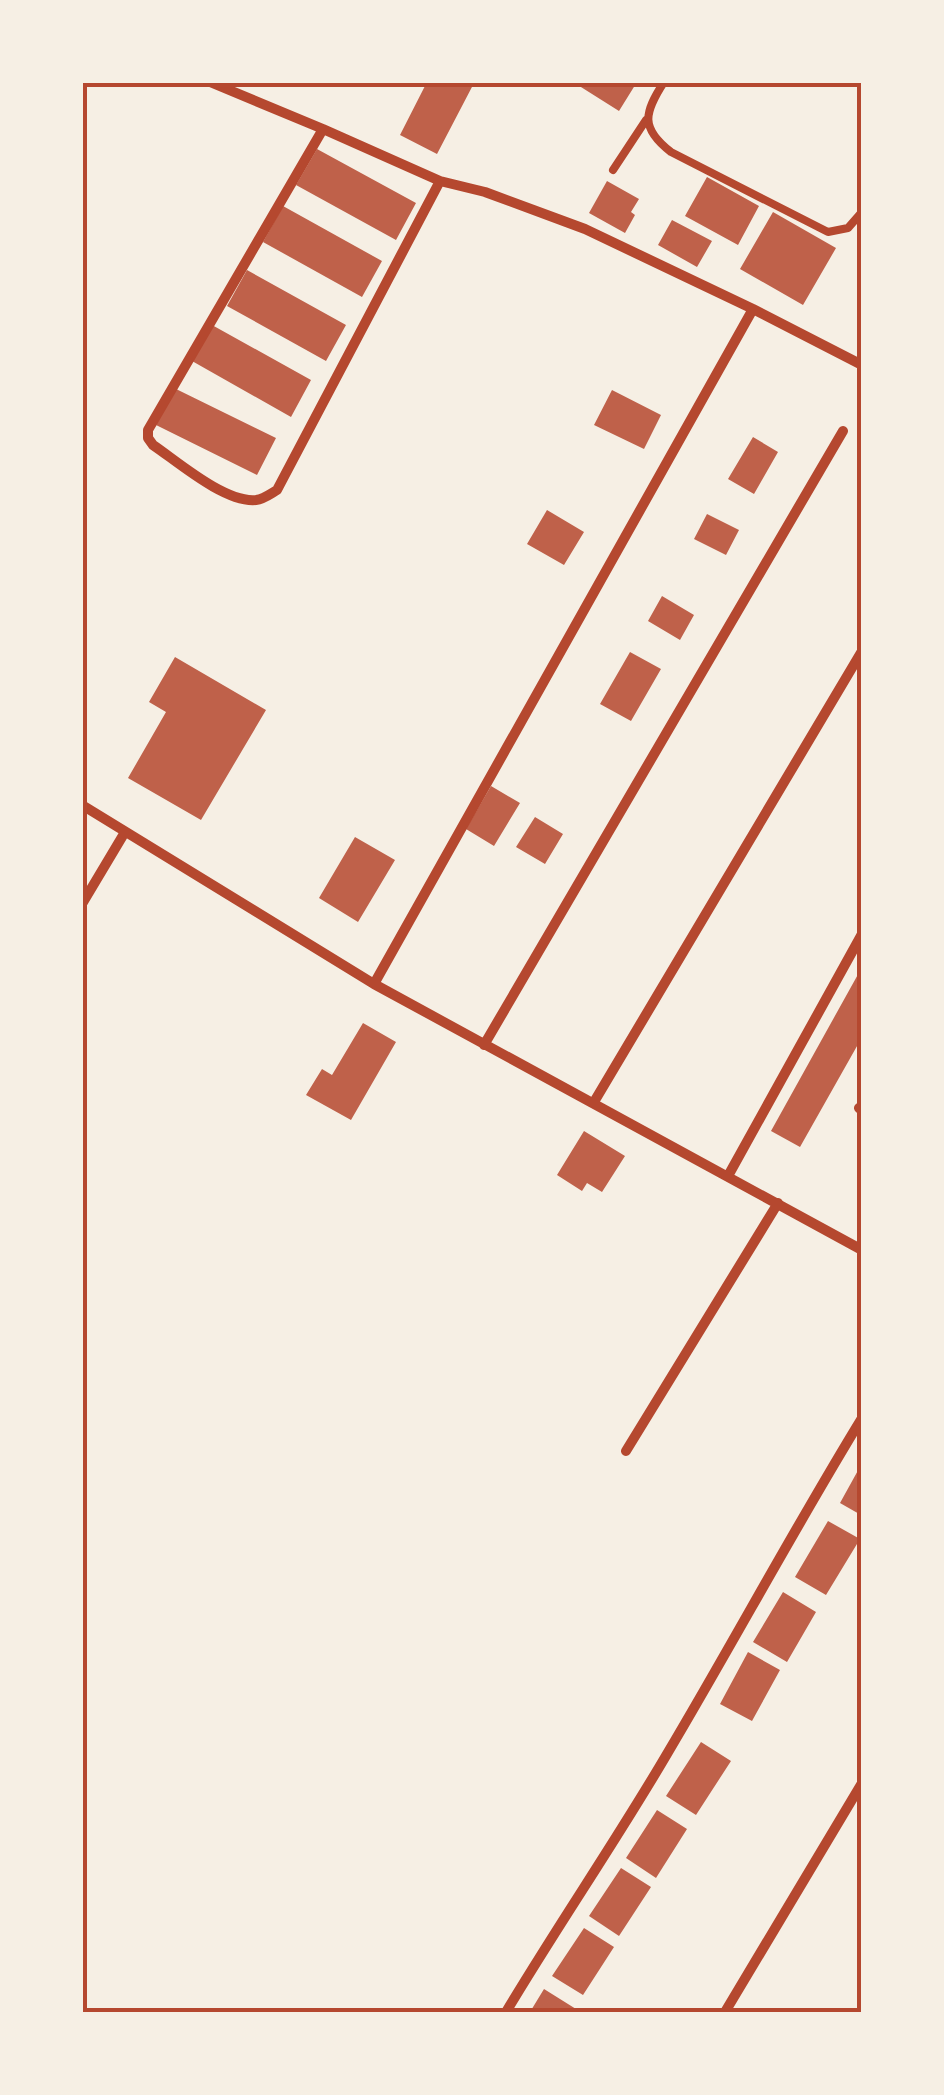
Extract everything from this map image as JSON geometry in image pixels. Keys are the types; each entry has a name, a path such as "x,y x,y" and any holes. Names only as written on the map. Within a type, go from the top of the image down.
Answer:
{"street":[{"path":"210,82 440,182 484,192 585,229 862,365"},
{"path":"323,129 148,430 153,445 238,498 260,500 277,490 440,182"},
{"path":"374,984 753,310"},
{"path":"484,1045 843,431"},
{"path":"594,1102 862,651"},
{"path":"82,805 374,984 862,1250"},
{"path":"82,904 125,832"},
{"path":"728,1176 862,934"},
{"path":"626,1450 778,1203"},
{"path":"506,2012 665,1758 862,1418"},
{"path":"726,2012 862,1783"}],"lane":[{"path":"614,170 646,120 664,82"},
{"path":"646,120 654,139 671,152 828,232 848,228 862,212"}],"building":[{"path":"427,82 473,85 437,154 400,135"},
{"path":"573,82 637,82 619,111"},
{"path":"317,149 416,203 396,240 296,185"},
{"path":"707,177 759,206 738,245 685,216"},
{"path":"607,181 639,199 625,233 589,213"},
{"path":"283,206 382,261 362,297 263,242"},
{"path":"773,212 836,248 803,305 740,269"},
{"path":"672,220 712,241 697,267 658,245"},
{"path":"247,270 346,325 326,361 227,306"},
{"path":"212,325 311,380 291,417 192,361"},
{"path":"174,388 276,438 257,475 156,425"},
{"path":"612,390 661,415 644,449 594,425"},
{"path":"753,437 778,452 754,494 728,479"},
{"path":"547,510 584,532 564,565 527,544"},
{"path":"707,514 739,530 726,555 694,539"},
{"path":"662,596 694,615 680,640 648,621"},
{"path":"630,652 661,669 631,721 600,704"},
{"path":"175,657 266,710 201,820 128,778 166,712 149,702"},
{"path":"491,786 520,803 494,846 466,829"},
{"path":"535,817 563,834 545,864 516,847"},
{"path":"355,837 395,860 358,922 319,898"},
{"path":"861,969 861,1039 800,1147 771,1131"},
{"path":"363,1023 396,1042 351,1120 306,1095 322,1069 332,1075"},
{"path":"584,1131 625,1156 602,1192 587,1183 582,1191 557,1175"},
{"path":"861,1465 861,1515 840,1503"},
{"path":"828,1521 860,1539 826,1595 795,1577"},
{"path":"783,1592 816,1612 787,1662 753,1642"},
{"path":"748,1652 780,1670 752,1721 720,1704"},
{"path":"701,1742 731,1761 696,1815 666,1796"},
{"path":"657,1810 687,1829 656,1878 626,1858"},
{"path":"621,1868 651,1887 619,1936 589,1916"},
{"path":"584,1928 614,1947 583,1995 552,1976"},
{"path":"544,1989 576,2009 530,2012"}]}
